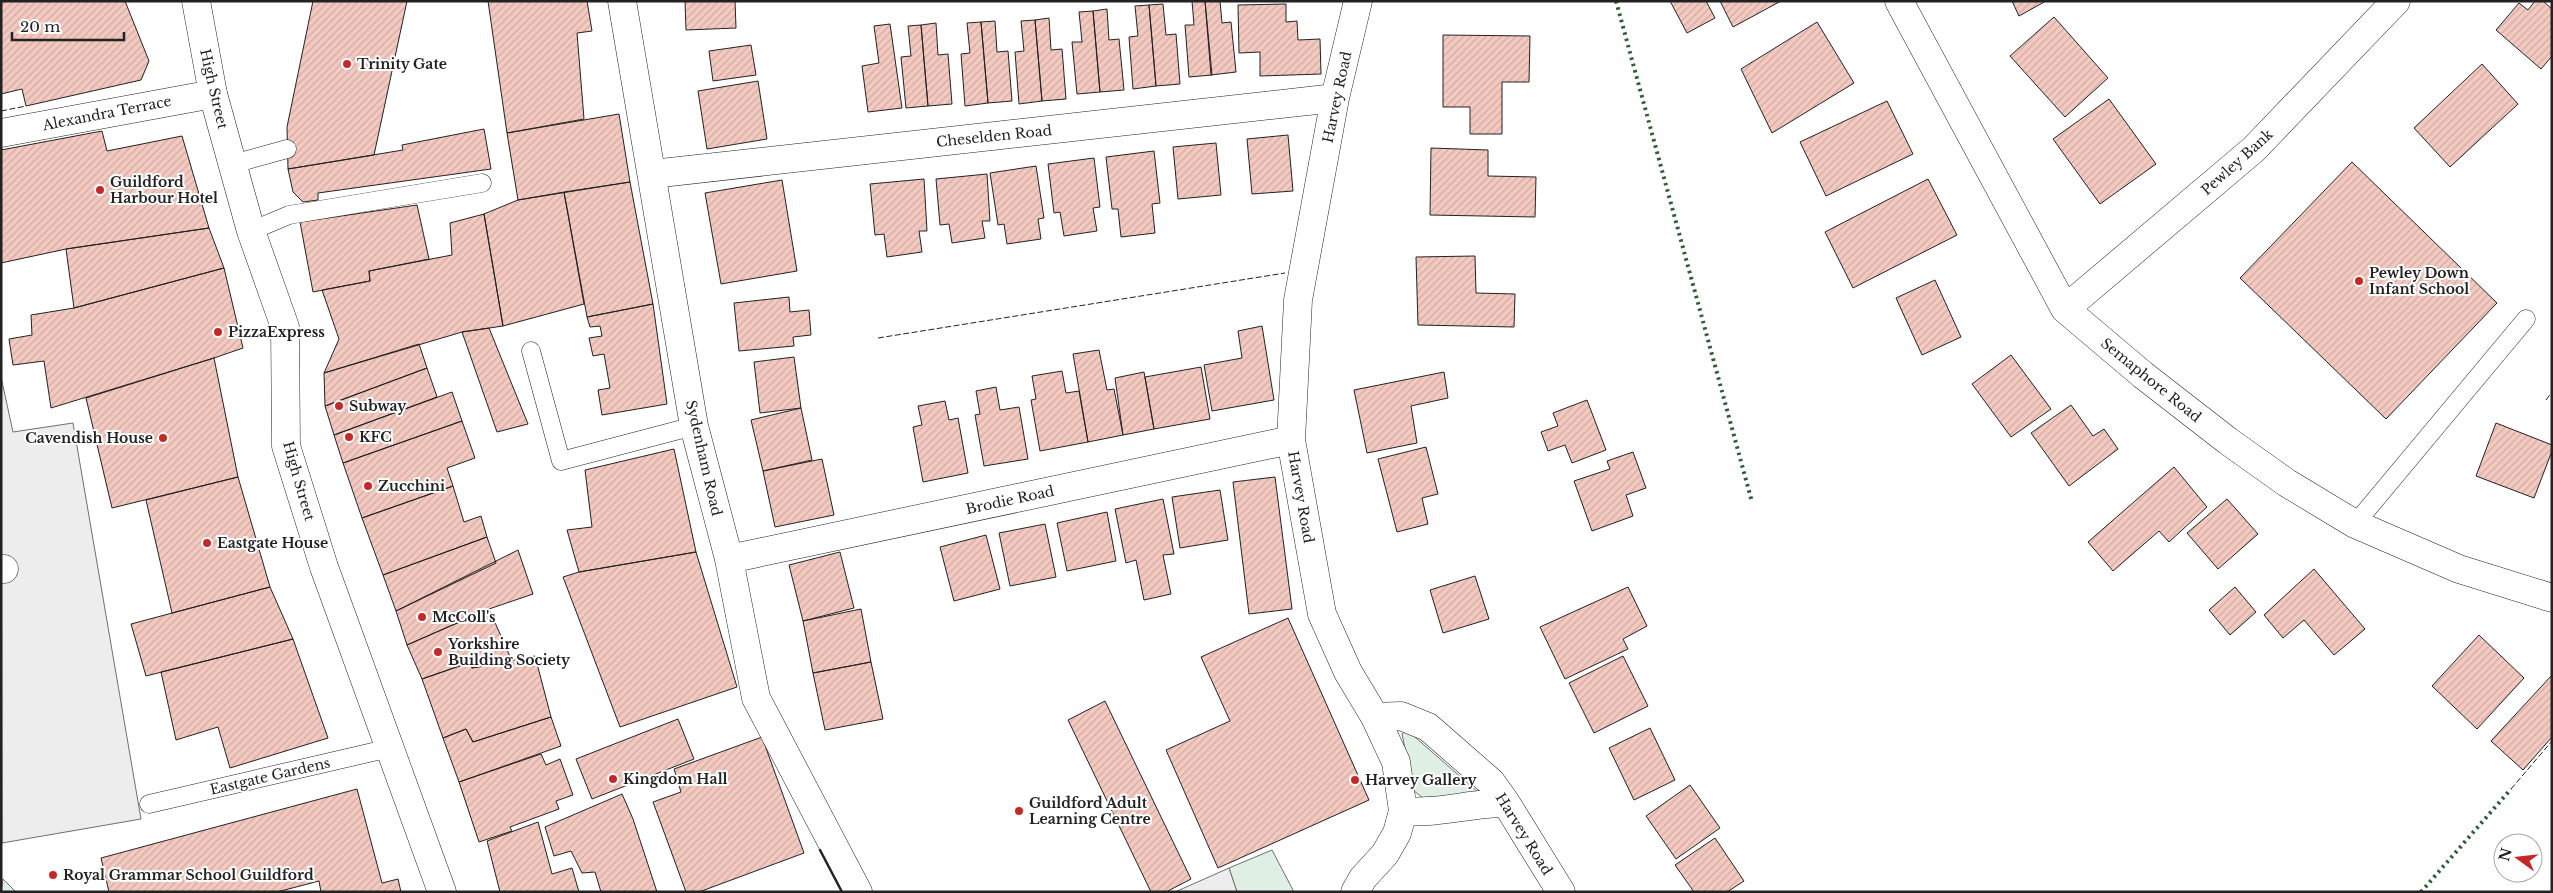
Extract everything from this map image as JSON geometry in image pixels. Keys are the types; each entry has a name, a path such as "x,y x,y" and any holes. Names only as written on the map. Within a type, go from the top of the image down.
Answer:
{"street":[{"name":"High Street","path":"196,1 213,94 251,231 285,327 286,446 324,567 442,892"},
{"name":"Sydenham Road","path":"622,1 694,426 729,559 756,698 858,892"},
{"name":"Harvey Road","path":"1358,1 1335,98 1298,300 1291,440 1322,614 1348,672 1375,717 1401,716 1428,727 1491,782 1506,802 1561,892"},
{"name":"Semaphore Road","path":"1899,1 2065,309 2143,375 2228,441 2287,483 2355,524 2458,569 2552,598"},
{"name":"Pewley Bank","path":"2065,309 2254,149 2396,1"},
{"name":"Alexandra Terrace","path":"1,133 213,94"},
{"name":"Cheselden Road","path":"652,174 1335,98"},
{"name":"Brodie Road","path":"729,559 1291,440"},
{"path":"1356,892 1363,878 1385,854 1397,833 1404,811 1396,762 1375,717"},
{"path":"1404,811 1448,810 1486,803 1506,802"}],"lane":[{"path":"233,164 287,149"},
{"path":"251,231 289,215 482,183"},
{"path":"2355,524 2526,318"},
{"path":"531,351 560,461 694,426"},
{"name":"Eastgate Gardens","path":"149,804 390,748"}],"green space":[{"path":"1407,730 1479,793 1423,798 1414,791 1402,734"},
{"path":"1272,850 1294,892 1237,892 1229,868"},
{"path":"3,879 16,892 1,892"}],"shaded area":[{"path":"1,377 13,432 73,423 141,819 2,843"},
{"path":"1229,868 1237,892 1175,892"}],"building":[{"path":"1,1 125,1 149,61 141,80 26,106 22,89 1,94"},
{"name":"Trinity Gate","path":"313,1 407,1 374,155 288,169 287,127"},
{"path":"488,1 587,1 592,31 577,33 584,119 507,133"},
{"path":"685,1 735,1 736,28 686,30"},
{"path":"1192,1 1205,1 1212,75 1189,77 1185,25 1194,25"},
{"path":"1205,1 1220,1 1222,23 1231,22 1236,72 1211,75"},
{"path":"1670,1 1706,1 1715,18 1687,33"},
{"path":"1720,1 1781,1 1733,27"},
{"path":"2012,1 2046,1 2019,16"},
{"path":"2535,1 2543,1 2552,9 2552,56 2541,69 2496,30 2519,3 2528,10"},
{"path":"1163,4 1166,35 1176,34 1180,84 1156,86 1149,5"},
{"path":"1286,4 1286,22 1297,21 1298,40 1320,39 1321,74 1260,76 1260,52 1239,53 1238,5"},
{"path":"1149,5 1156,86 1133,89 1129,37 1138,36 1135,6"},
{"path":"1107,9 1109,40 1119,39 1124,90 1100,92 1093,11"},
{"path":"1093,11 1100,92 1077,94 1072,42 1082,42 1079,12"},
{"path":"2054,17 2108,78 2065,117 2010,56"},
{"path":"1049,18 1051,50 1062,49 1066,99 1042,101 1035,20"},
{"path":"1035,20 1042,101 1019,104 1015,52 1024,51 1021,21"},
{"path":"995,21 997,52 1008,51 1012,101 988,103 981,22"},
{"path":"981,22 988,103 965,106 961,54 970,53 967,23"},
{"path":"1817,22 1854,83 1772,133 1741,69"},
{"path":"936,23 938,55 948,54 952,104 928,106 921,25"},
{"path":"890,24 902,108 868,112 862,66 879,63 874,26"},
{"path":"921,25 928,106 906,108 901,57 911,56 908,26"},
{"path":"1443,35 1530,36 1529,82 1502,82 1502,134 1470,134 1470,107 1443,107"},
{"path":"751,45 756,75 713,81 709,51"},
{"path":"2482,64 2518,104 2450,167 2414,128"},
{"path":"758,81 767,139 707,149 698,91"},
{"path":"2109,99 2156,164 2100,204 2053,139"},
{"path":"1887,101 1913,154 1826,196 1800,142"},
{"path":"619,114 630,182 518,200 507,133"},
{"path":"484,129 491,169 318,193 318,200 303,202 293,192 288,169 403,150 402,145"},
{"name":"Guildford Harbour Hotel","path":"102,131 107,151 182,136 209,228 66,249 1,263 1,150"},
{"path":"1288,135 1293,191 1252,194 1247,139"},
{"path":"1216,143 1221,195 1178,199 1173,147"},
{"path":"1431,148 1488,150 1488,176 1536,177 1535,217 1430,215"},
{"path":"1154,151 1160,203 1152,204 1155,233 1121,237 1118,209 1112,209 1106,157"},
{"path":"1094,158 1100,207 1093,208 1097,231 1064,236 1060,212 1054,213 1048,164"},
{"path":"2352,162 2497,303 2386,419 2240,278"},
{"path":"1036,166 1044,218 1038,219 1041,239 1007,244 1004,224 998,225 990,173"},
{"path":"987,174 990,221 982,221 985,238 952,243 949,224 940,225 936,179"},
{"path":"924,179 927,231 919,231 922,252 887,257 884,234 875,235 870,184"},
{"path":"1928,179 1957,235 1853,288 1825,232"},
{"path":"782,180 797,271 721,284 705,193"},
{"path":"630,182 653,304 587,317 564,192"},
{"path":"564,192 584,304 503,326 484,214 518,200"},
{"path":"417,205 429,259 369,271 370,281 313,292 300,222"},
{"path":"484,214 503,326 462,332 324,373 339,339 322,290 370,281 369,271 452,255 450,223"},
{"path":"209,228 224,268 74,308 66,249"},
{"path":"1475,256 1476,293 1515,294 1514,327 1418,325 1416,257"},
{"path":"224,268 243,348 51,408 44,361 13,365 9,339 32,335 31,315 74,308"},
{"path":"1935,280 1961,337 1922,355 1896,298"},
{"path":"789,297 790,312 809,310 811,335 793,337 794,346 739,351 734,303"},
{"path":"653,304 667,404 602,415 598,390 610,388 604,354 593,356 589,338 602,336 600,326 590,327 587,317"},
{"path":"1262,326 1274,400 1212,411 1204,365 1242,358 1238,331"},
{"path":"489,328 528,424 497,432 462,332"},
{"path":"419,344 427,368 325,406 324,373"},
{"path":"1099,350 1107,390 1114,389 1123,435 1088,442 1073,354"},
{"path":"2011,355 2051,409 2011,437 1972,384"},
{"path":"794,357 801,408 760,413 754,362"},
{"name":"Cavendish House","path":"214,358 238,477 112,508 86,398"},
{"path":"1201,367 1210,419 1154,429 1145,377"},
{"path":"427,368 437,397 334,435 325,406"},
{"path":"1062,371 1066,393 1079,391 1088,442 1040,451 1031,400 1036,399 1032,376"},
{"path":"1144,372 1154,429 1123,435 1115,378"},
{"path":"1444,372 1448,398 1411,406 1417,443 1367,453 1354,390"},
{"path":"996,387 1000,410 1019,407 1028,459 984,466 975,415 980,414 976,391"},
{"path":"452,392 462,421 343,463 334,435"},
{"path":"1587,400 1606,450 1572,463 1565,445 1548,451 1541,432 1558,426 1553,413"},
{"path":"945,401 949,420 958,418 968,473 923,482 913,427 922,425 918,406"},
{"path":"2071,405 2093,436 2104,429 2118,449 2069,486 2031,433"},
{"path":"801,408 812,460 763,471 751,420"},
{"path":"462,421 475,458 447,468 453,486 362,518 343,463"},
{"path":"2496,423 2552,445 2552,451 2534,498 2476,476"},
{"path":"1426,447 1438,494 1422,498 1428,524 1397,532 1378,459"},
{"path":"674,449 696,552 579,572 567,530 592,527 585,470"},
{"path":"1633,452 1646,488 1626,495 1633,516 1592,531 1574,481 1610,469 1607,461"},
{"path":"822,459 834,515 775,527 763,471"},
{"path":"2174,467 2207,507 2169,542 2159,531 2113,571 2088,542"},
{"name":"Eastgate House","path":"238,477 270,587 172,613 146,500"},
{"path":"1275,477 1292,609 1249,614 1233,482"},
{"path":"453,486 464,522 481,516 487,537 383,575 362,518"},
{"path":"1220,490 1228,540 1180,548 1172,497"},
{"path":"1163,499 1174,554 1163,555 1171,594 1144,600 1136,560 1126,563 1115,509"},
{"path":"2227,499 2258,534 2218,569 2187,533"},
{"path":"1107,512 1116,561 1067,571 1057,523"},
{"path":"1045,524 1056,577 1010,586 999,533"},
{"path":"986,535 1000,589 954,601 940,547"},
{"path":"487,537 496,563 396,611 383,575"},
{"path":"518,550 533,594 489,609 407,645 396,611"},
{"path":"696,552 737,687 620,727 563,577 579,572"},
{"path":"840,552 854,608 803,621 789,565"},
{"path":"2314,569 2365,629 2334,655 2304,620 2283,638 2264,615"},
{"path":"1475,576 1489,619 1443,633 1430,590"},
{"path":"270,587 293,639 146,676 131,624"},
{"path":"1628,587 1647,626 1623,639 1628,649 1565,679 1540,627"},
{"path":"2235,587 2256,612 2230,635 2209,610"},
{"path":"489,609 512,661 472,668 471,662 422,679 407,645"},
{"path":"861,609 871,662 813,673 803,621"},
{"path":"1288,618 1369,800 1218,868 1166,750 1230,721 1201,657"},
{"path":"2479,635 2524,678 2477,729 2432,686"},
{"path":"293,639 328,738 230,768 218,727 176,740 161,672"},
{"path":"535,656 551,717 473,742 466,729 443,738 422,679 471,662 472,668"},
{"path":"1623,656 1648,706 1594,733 1569,683"},
{"path":"871,662 883,719 825,730 813,673"},
{"path":"2552,675 2552,737 2523,770 2491,741"},
{"path":"1105,701 1191,879 1166,892 1151,892 1068,720"},
{"path":"551,717 561,746 459,782 443,738 466,729 473,742"},
{"name":"Kingdom Hall","path":"678,719 694,759 592,799 576,759"},
{"path":"1650,728 1675,780 1634,800 1609,748"},
{"path":"762,737 804,853 699,892 686,892 653,802 681,792 674,769"},
{"path":"541,754 546,765 560,759 573,795 556,801 559,809 510,827 512,831 479,842 459,782"},
{"path":"1690,785 1720,828 1676,859 1646,816"},
{"path":"357,789 382,883 398,879 401,892 321,892 319,881 277,892 109,892 101,858"},
{"path":"622,794 633,819 657,892 601,892 595,872 582,873 571,851 554,856 545,827"},
{"path":"538,822 552,874 572,868 579,892 500,892 487,841"},
{"path":"1715,838 1744,881 1727,892 1694,892 1675,865"}],"hedge":[{"path":"1616,1 1752,502"},
{"path":"2421,892 2511,789"}],"fence":[{"path":"1,111 26,106"},
{"path":"878,338 1285,273"},
{"path":"2546,400 2552,392"},
{"path":"2511,789 2552,741"}],"wall":[{"path":"820,850 842,892"}],"place":[{"name":"Trinity Gate","path":"347,64"},
{"name":"Guildford Harbour Hotel","path":"100,190"},
{"name":"Pewley Down Infant School","path":"2359,281"},
{"name":"PizzaExpress","path":"218,332"},
{"name":"Subway","path":"339,406"},
{"name":"KFC","path":"349,437"},
{"name":"Cavendish House","path":"163,438"},
{"name":"Zucchini","path":"368,486"},
{"name":"Eastgate House","path":"207,543"},
{"name":"McColl's","path":"422,617"},
{"name":"Yorkshire Building Society","path":"438,652"},
{"name":"Kingdom Hall","path":"613,779"},
{"name":"Harvey Gallery","path":"1355,780"},
{"name":"Guildford Adult Learning Centre","path":"1019,811"},
{"name":"Royal Grammar School Guildford","path":"53,875"}]}
